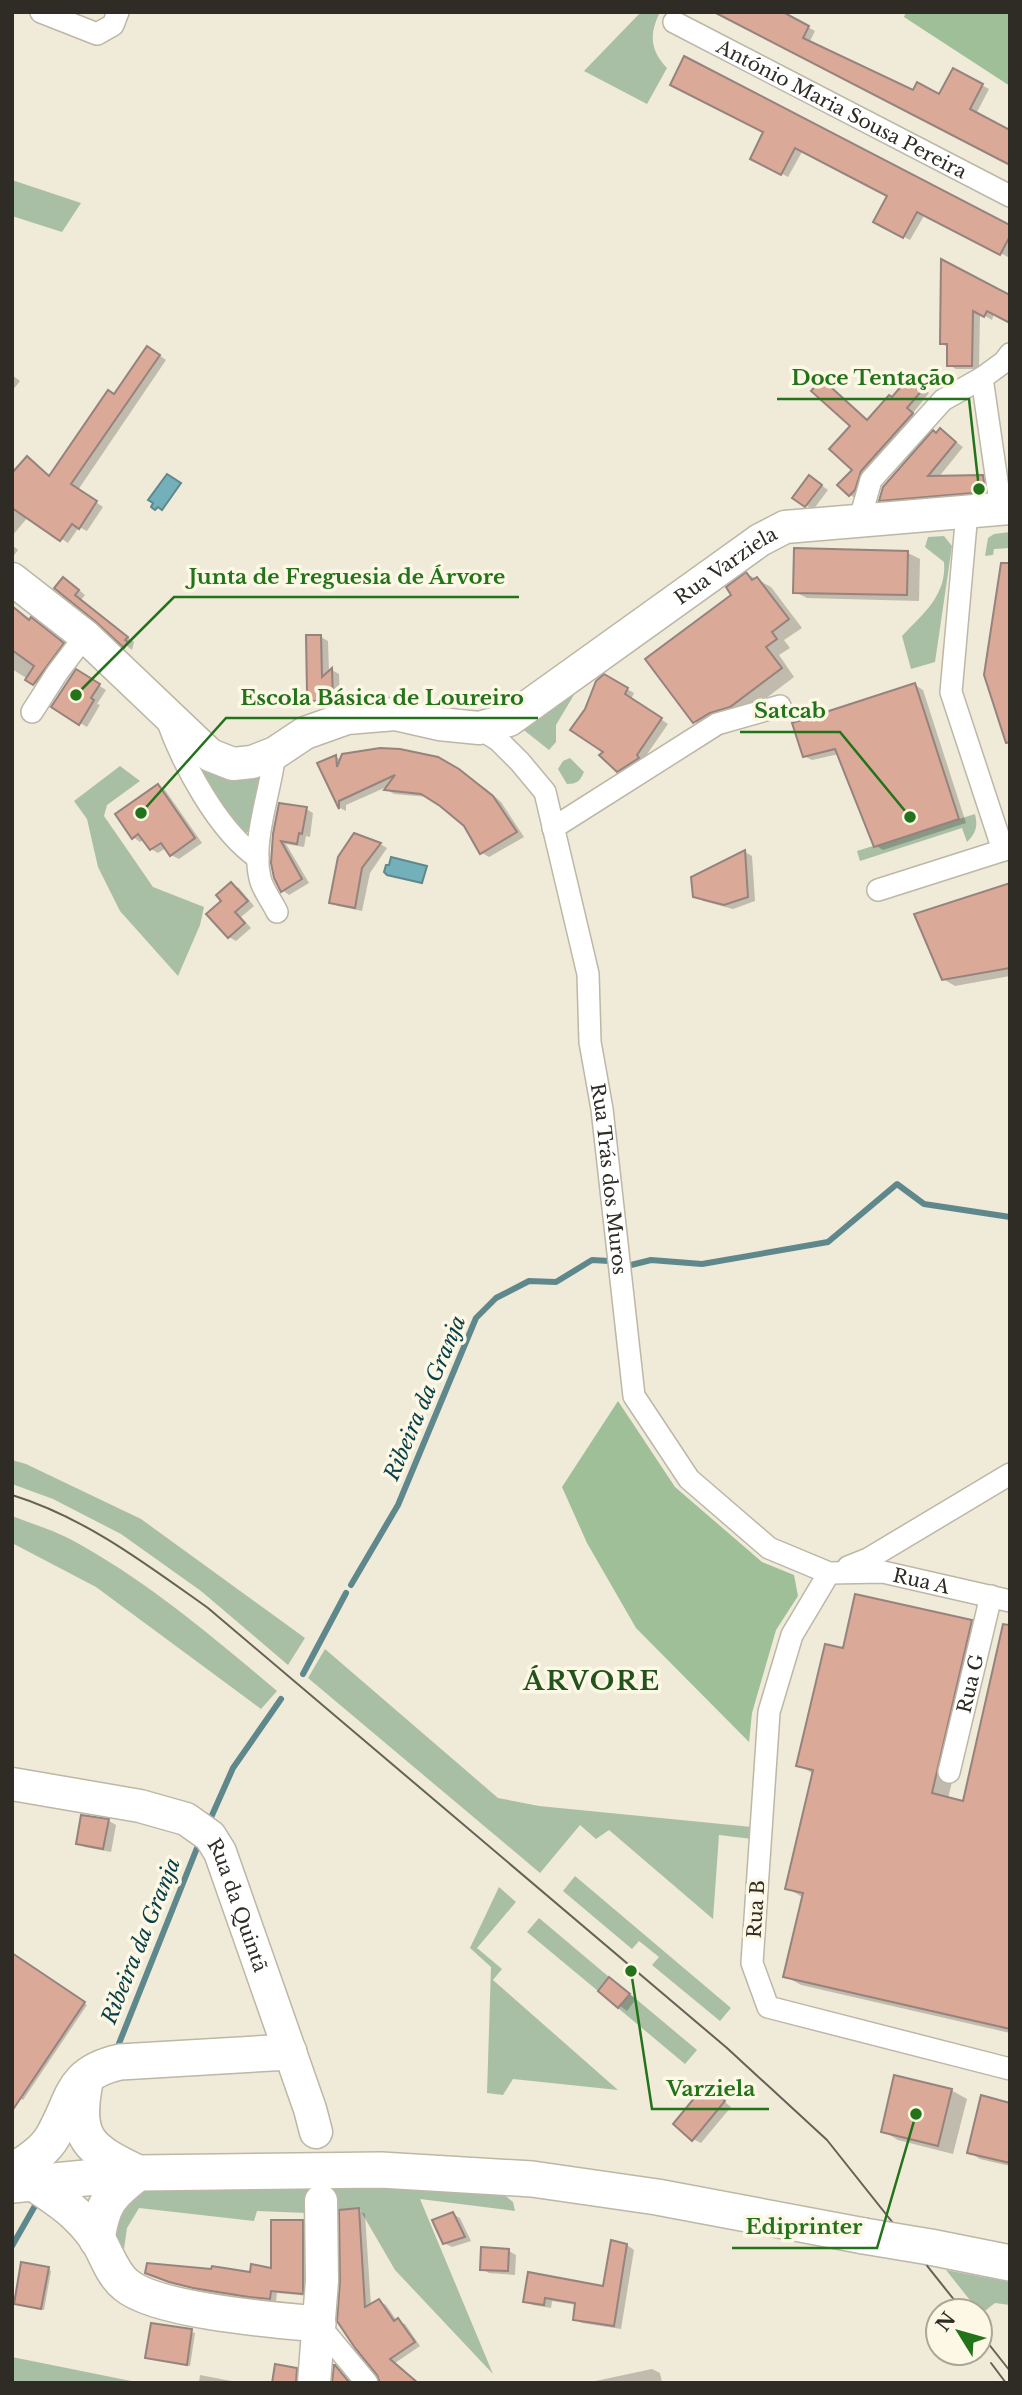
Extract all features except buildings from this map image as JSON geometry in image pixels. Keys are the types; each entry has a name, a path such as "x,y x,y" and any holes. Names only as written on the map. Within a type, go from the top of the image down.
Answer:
{"main road":[{"path":"20,2180 32,2159 52,2138 71,2095 86,2077 104,2066 120,2062 289,2052"},
{"path":"86,2077 81,2102 81,2124 86,2138 114,2162 138,2173"},
{"path":"20,2180 138,2173 381,2170 532,2179 657,2197 1010,2263"},
{"path":"97,2240 105,2202 138,2173"},
{"path":"20,2180 74,2210 97,2240 115,2272 140,2295 218,2313 318,2324"}],"street":[{"path":"41,12 97,34 113,25 118,12"},
{"name":"António Maria Sousa Pereira","path":"674,22 1010,196"},
{"path":"859,522 871,480 943,400 982,378 1004,362 1010,354"},
{"path":"982,378 1006,509"},
{"name":"Rua Varziela","path":"479,728 509,720 760,540 785,527 1006,509"},
{"path":"878,890 1006,849 951,692 967,512"},
{"path":"12,579 85,636 210,755 233,764 252,762 275,753 305,733 346,718 395,714 439,724 479,728"},
{"path":"32,712 85,636"},
{"path":"553,828 717,724 779,706"},
{"path":"164,712 177,747 193,778 231,833 247,851 258,858"},
{"name":"Rua Trás dos Muros","path":"479,728 498,740 545,792 588,974 590,1042 603,1109 634,1396 689,1479 769,1548 829,1573"},
{"path":"275,753 258,858 260,878 277,912"},
{"path":"829,1573 868,1559 1010,1474"},
{"name":"Rua A","path":"829,1573 883,1572 1000,1598"},
{"name":"Rua B","path":"829,1573 792,1635 769,1712 752,1964 768,2007 1010,2069"},
{"name":"Rua G","path":"949,1772 1000,1598"},
{"name":"Rua da Quintã","path":"12,1784 140,1806 186,1819 210,1836 220,1852 316,2132"},
{"path":"314,2383 322,2281 321,2202"},
{"path":"318,2324 368,2383"}],"green space":[{"path":"641,12 660,12 654,28 653,42 657,55 667,68 647,104 584,71"},
{"path":"906,12 1010,12 1010,86 904,17"},
{"path":"12,180 81,203 62,232 12,216"},
{"path":"1010,532 1010,548 994,549 993,555 985,556 988,538 994,534"},
{"path":"944,536 952,546 935,662 911,669 902,636 938,594 944,574 944,562 925,547 928,537"},
{"path":"578,688 556,725 556,742 549,750 520,727"},
{"path":"570,758 584,772 578,781 567,784 558,769 563,761"},
{"path":"198,763 227,776 259,776 262,786 252,829 246,833 232,820 195,767"},
{"path":"120,766 140,781 107,805 104,816 153,887 204,907 200,925 178,976 120,911 98,867 87,819 74,801"},
{"path":"975,814 976,830 967,842 962,828 860,861 857,851"},
{"path":"618,1401 675,1487 762,1562 794,1575 798,1596 776,1630 752,1713 749,1742 636,1628 587,1543 562,1487"},
{"path":"12,1460 26,1464 141,1519 305,1638 288,1665 201,1591 121,1534 53,1499 12,1484"},
{"path":"12,1516 72,1540 127,1573 203,1630 277,1691 261,1709 96,1587 12,1543"},
{"path":"325,1649 498,1798 539,1806 752,1827 752,1839 719,1835 713,1919 609,1830 596,1839 580,1825 540,1873 308,1678"},
{"path":"575,1876 731,2008 720,2021 652,1965 659,1957 639,1941 632,1949 563,1891"},
{"path":"499,1887 516,1902 477,1948 502,1969 493,1980 618,2090 513,2079 503,2095 487,2093 491,1967 470,1948"},
{"path":"539,1918 609,1977 598,1991 527,1932"},
{"path":"630,1994 697,2050 685,2064 618,2008"},
{"path":"303,2183 503,2194 513,2202 515,2211 420,2199 493,2374 395,2270 359,2208 307,2213 257,2211 254,2221 139,2208 127,2228 124,2249 119,2242 116,2223 127,2197 146,2189"},
{"path":"946,2270 1010,2282 1010,2305 994,2304 994,2297 967,2297"},
{"path":"12,2357 141,2383 12,2383"}],"water":[{"path":"167,474 181,483 162,510 158,507 155,510 151,507 153,503 148,500"},
{"path":"391,857 427,866 422,883 387,875 384,872"}],"waterway":[{"name":"Ribeira da Granja","path":"631,1265 651,1260 702,1264 828,1242 897,1184 924,1204 1010,1217"},
{"name":"Ribeira da Granja","path":"351,1585 398,1505 476,1318 496,1298 529,1281 556,1282 592,1260 609,1261"},
{"name":"Ribeira da Granja","path":"303,1674 346,1593"},
{"name":"Ribeira da Granja","path":"209,1822 233,1768 281,1699"},
{"name":"Ribeira da Granja","path":"118,2046 197,1848"},
{"name":"Ribeira da Granja","path":"12,2246 36,2204"}],"tram line":[{"path":"12,1495 90,1529 208,1608 727,2048 827,2140 952,2297"},
{"path":"994,2351 1010,2371"},
{"path":"994,2367 1006,2383"}],"place":[{"name":"Doce Tentação","path":"979,489"},
{"name":"Junta de Freguesia de Árvore","path":"76,695"},
{"name":"Escola Básica de Loureiro","path":"141,813"},
{"name":"Satcab","path":"910,817"},
{"name":"Varziela","path":"631,1971"},
{"name":"Ediprinter","path":"916,2114"}],"district":[{"name":"ÁRVORE","path":"592,1681"}]}
